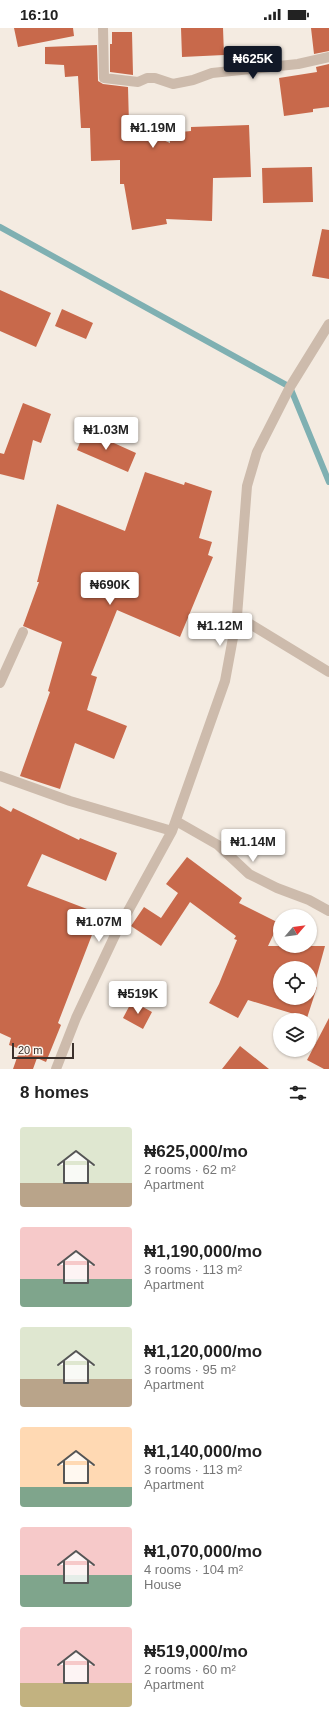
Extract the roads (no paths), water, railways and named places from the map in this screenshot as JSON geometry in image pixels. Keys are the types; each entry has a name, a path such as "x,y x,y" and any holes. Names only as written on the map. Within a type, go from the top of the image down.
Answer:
{"street":[{"path":"103,28 104,78 138,82 147,78 155,78 173,84 193,80 212,72 298,64 329,57"},
{"path":"56,1069 76,1018 116,933 172,832 225,681 237,616 247,486 257,452 290,386 329,324"},
{"path":"237,616 329,672"},
{"path":"0,683 23,632"},
{"path":"0,776 70,801 172,832"},
{"path":"176,821 218,844 249,874 277,888 309,900 329,911"}],"waterway":[{"path":"0,227 290,387 329,482"}]}
